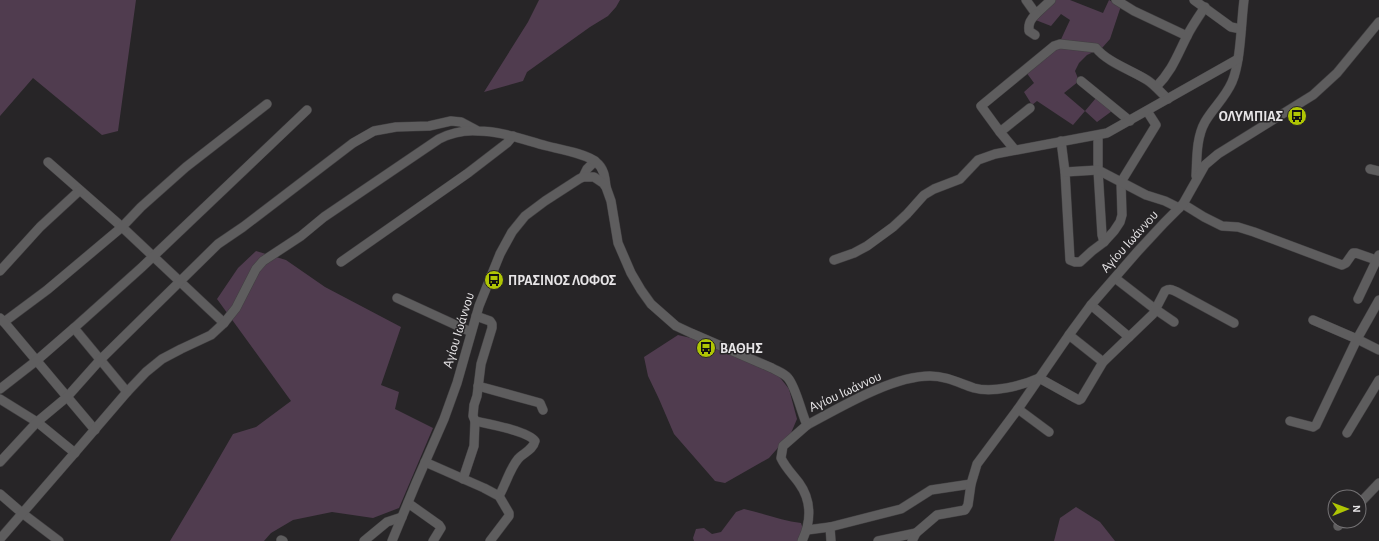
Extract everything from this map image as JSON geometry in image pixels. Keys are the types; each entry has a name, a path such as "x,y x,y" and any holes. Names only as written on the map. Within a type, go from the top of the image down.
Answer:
{"street":[{"path":"1026,0 1036,14"},
{"path":"1035,35 1029,31 1028,26 1030,20 1051,0"},
{"path":"1116,0 1134,11 1187,36"},
{"path":"1194,0 1231,27 1241,29"},
{"name":"Αγίου Ιωάννου","path":"595,161 605,176 618,243 631,273 651,304 676,326 691,334 784,374 792,385 807,425 855,400 903,380 918,377 931,376 946,378 974,388 1008,388 1039,378 1091,305 1181,206 1196,180 1197,154 1201,131 1205,122 1227,92 1233,81 1238,59 1244,0"},
{"path":"1156,87 1165,78 1173,66 1187,36 1205,7"},
{"path":"1196,180 1204,165 1218,154 1313,95 1337,73 1379,22"},
{"path":"1015,150 981,106 1057,44 1096,48 1099,52 1144,78 1168,99"},
{"path":"834,260 854,253 867,246 902,219 924,195 934,189 960,179 978,160 995,154 1061,141 1098,136 1107,133 1238,59"},
{"path":"1082,81 1130,121"},
{"path":"95,430 2,320 47,290 122,227 141,207 186,167 267,104"},
{"path":"1000,132 1030,108"},
{"path":"0,389 36,361 154,256 307,110"},
{"path":"1061,141 1065,172 1070,260 1080,262 1092,250 1104,242 1120,222 1122,215 1121,182 1156,125 1147,111"},
{"path":"0,462 37,422 67,397 100,360 218,244 243,227 352,142 374,131 396,127 429,126 451,121 462,122 477,130 513,136 573,153 595,161 587,169 583,177 594,177 606,187"},
{"path":"0,538 146,372 162,359 211,335 224,323 236,308 256,269 270,256 301,236 324,217 439,139 448,135 477,130"},
{"path":"341,262 462,178 507,143 513,136"},
{"path":"1098,136 1098,170 1102,235 1104,242"},
{"path":"48,162 154,256 224,323"},
{"path":"1370,168 1379,171"},
{"path":"1065,172 1098,170 1146,195 1181,206 1222,226 1238,227 1254,232 1342,265 1346,264 1353,253 1378,259 1358,299"},
{"name":"Αγίου Ιωάννου","path":"392,541 444,419 457,383 476,316 500,254 512,232 525,216 567,186 583,177"},
{"path":"0,271 40,227 79,191"},
{"path":"1115,278 1174,322"},
{"path":"878,541 914,537 937,515 965,510 968,505 971,484 977,464 1018,410 1039,378 1079,400 1081,399 1103,362 1153,314 1165,291 1171,289 1234,323"},
{"path":"397,298 471,332"},
{"path":"1290,421 1313,427 1316,425 1357,338 1379,300"},
{"path":"1091,305 1128,337"},
{"path":"463,479 474,446 475,421 473,411 481,364 492,324 490,321 476,316"},
{"path":"1313,320 1357,338 1379,350"},
{"path":"74,328 127,392"},
{"path":"1069,335 1103,362"},
{"path":"1347,433 1379,380"},
{"path":"478,386 540,404 543,410"},
{"path":"0,399 37,422 75,453"},
{"path":"1018,410 1049,432"},
{"path":"475,421 530,436 535,441 532,448 518,459 499,496"},
{"path":"802,541 807,530 809,511 807,498 801,485 786,468 781,458 783,446 807,425"},
{"path":"425,462 499,496 509,513 509,516 490,541"},
{"path":"1367,496 1379,483"},
{"path":"807,530 830,527 901,509 931,490 971,484"},
{"path":"0,494 59,541"},
{"path":"408,503 441,528 433,541"},
{"path":"364,541 387,522 402,517"},
{"path":"830,527 831,541"}],"shaded area":[{"path":"0,0 136,0 118,131 102,135 33,78 0,116"},
{"path":"539,0 620,0 608,16 527,72 523,81 484,92 528,22"},
{"path":"1052,0 1070,0 1103,13 1109,0 1121,6 1110,39 1102,48 1087,55 1079,63 1075,71 1079,81 1064,93 1085,111 1073,125 1037,101 1032,105 1024,92 1034,83 1026,72 1057,48 1070,20 1061,14 1051,26 1033,19"},
{"path":"1096,98 1112,111 1097,122 1085,111"},
{"path":"256,251 286,260 325,287 401,327 381,385 399,392 395,409 433,428 399,508 373,518 332,512 293,520 271,533 264,541 170,541 233,434 256,427 291,401 217,299 238,268"},
{"path":"678,335 691,338 778,375 789,389 797,419 791,433 769,458 725,483 715,481 674,434 648,376 644,357"},
{"path":"1076,507 1100,522 1115,541 1054,541 1060,518"},
{"path":"744,509 787,521 801,523 803,529 799,541 694,541 693,538 696,529 704,528 712,534 721,532 736,512"}],"place":[{"name":"ΟΛΥΜΠΙΑΣ","path":"1297,116"},
{"name":"ΠΡΑΣΙΝΟΣ ΛΟΦΟΣ","path":"494,280"},
{"name":"ΒΑΘΗΣ","path":"706,348"}]}
